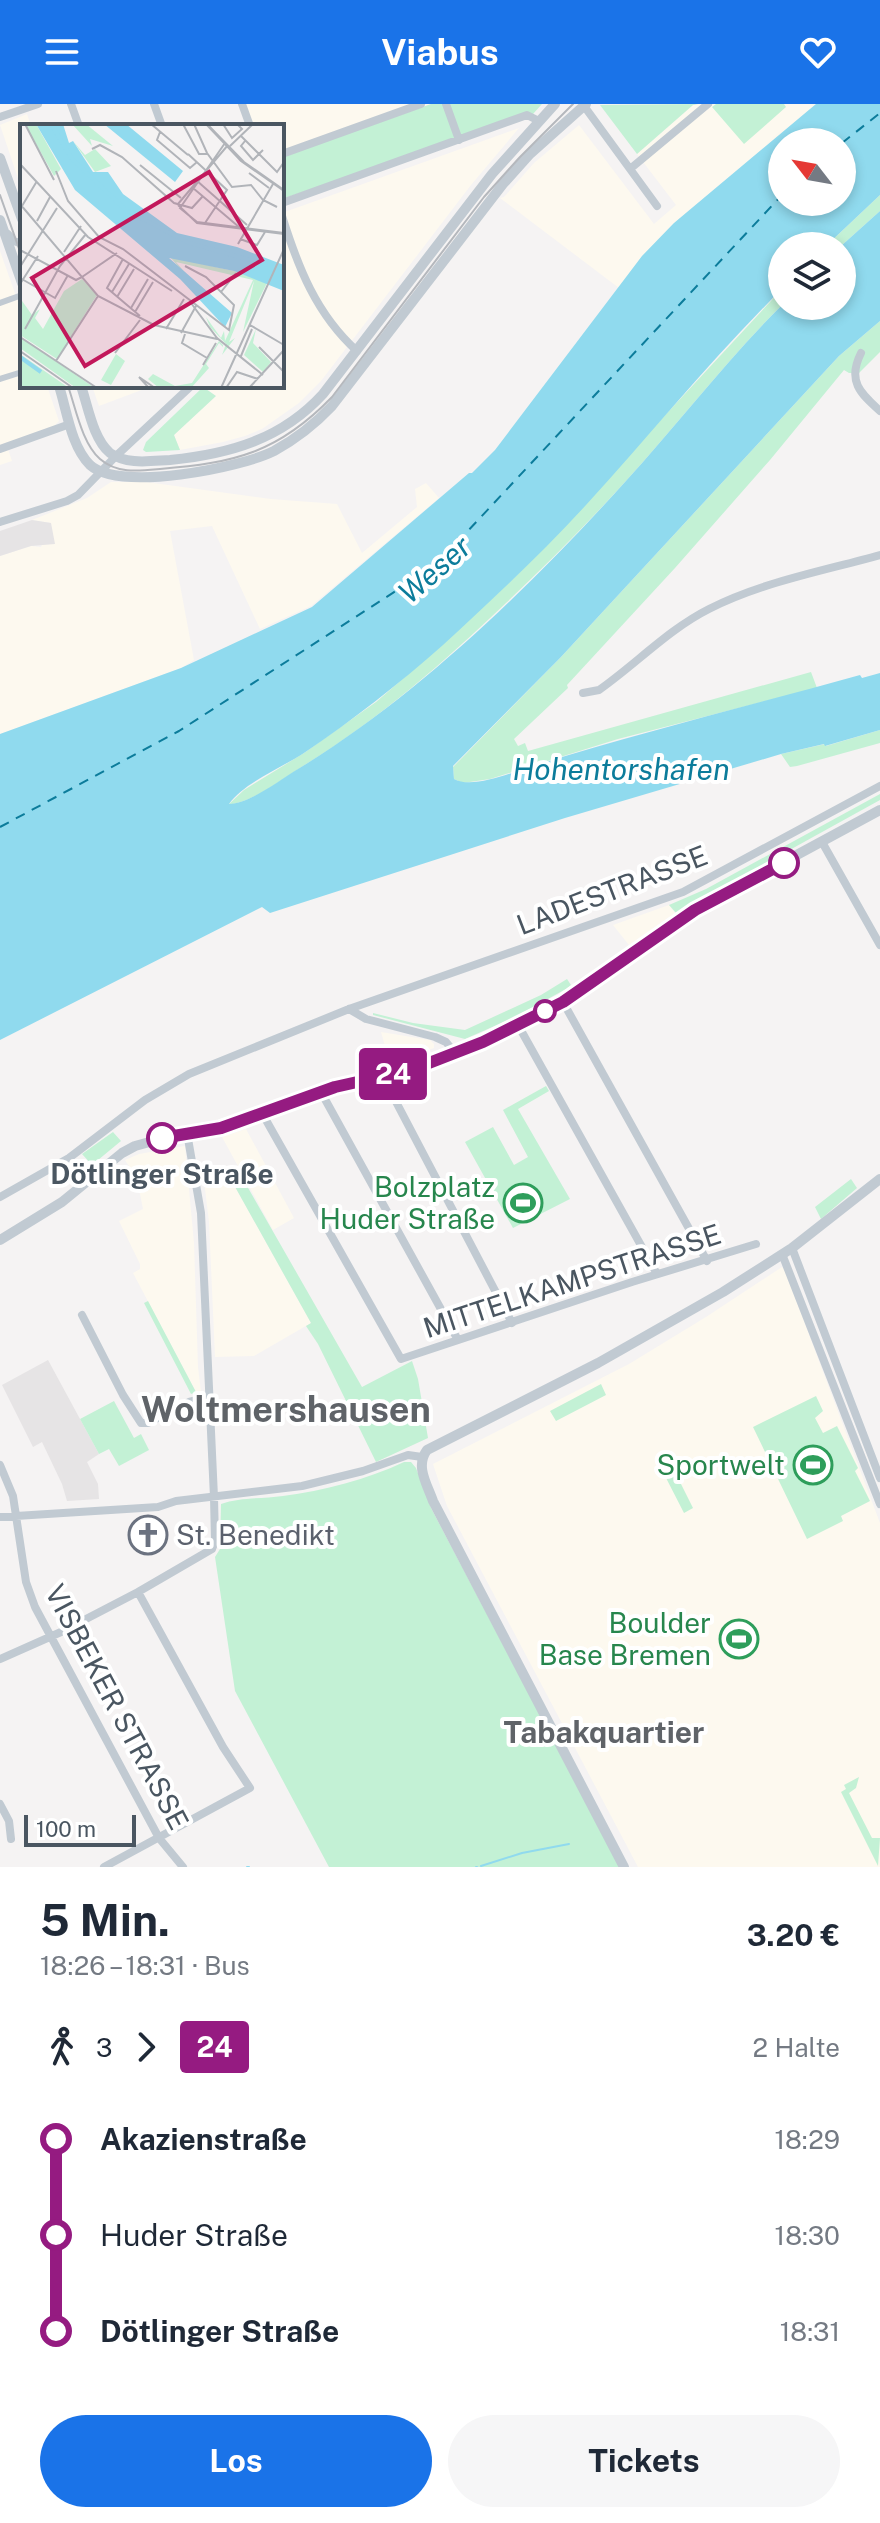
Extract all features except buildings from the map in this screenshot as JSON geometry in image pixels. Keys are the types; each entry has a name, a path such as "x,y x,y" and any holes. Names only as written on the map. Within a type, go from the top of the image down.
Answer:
{"street":[{"path":"0,117 38,104"},
{"path":"71,104 78,124"},
{"path":"154,104 161,124"},
{"path":"242,104 249,124"},
{"path":"284,153 421,104"},
{"path":"446,104 459,140"},
{"path":"82,388 97,433 106,449 130,461 149,462 223,453 254,443 283,428 306,411 357,351 492,174 555,104"},
{"path":"630,169 708,104"},
{"path":"60,388 76,442 89,463 100,471 135,477 223,468 260,457 298,436 321,417 503,184 530,154 584,105 657,206"},
{"path":"284,202 527,115 535,125"},
{"path":"0,158 20,213"},
{"path":"284,222 305,284 357,351"},
{"path":"1,224 14,241 20,243"},
{"path":"1,224 8,255 20,279"},
{"path":"0,303 20,296"},
{"path":"861,353 855,381 880,411"},
{"path":"0,379 20,373"},
{"path":"0,522 69,500 80,493 189,388"},
{"path":"0,449 70,424"},
{"path":"583,693 599,690 707,609 757,589 880,555"},
{"name":"LADESTRASSE","path":"0,1197 69,1158 168,1085 189,1074 349,1009 683,892 880,786"},
{"path":"0,1240 62,1202 124,1151 149,1141 221,1128 321,1092 411,1070 518,1025 563,1002 695,910 880,810"},
{"path":"822,842 880,945"},
{"path":"563,1002 707,1261"},
{"path":"349,1009 366,1019 435,1037 446,1042 455,1053"},
{"path":"518,1025 657,1274"},
{"path":"383,1077 512,1323"},
{"path":"321,1092 458,1340"},
{"name":"MITTELKAMPSTRASSE","path":"262,1113 401,1359 756,1244"},
{"path":"0,1659 138,1592 212,1549 215,1541 201,1213 187,1133"},
{"path":"624,1867 433,1501 421,1468 422,1457 427,1450 671,1323 787,1251 880,1179"},
{"path":"787,1251 846,1402 880,1478"},
{"path":"82,1315 141,1423 148,1423 189,1402 209,1397"},
{"path":"846,1402 880,1504"},
{"path":"0,1517 158,1507 176,1501 302,1486 363,1471 408,1455 422,1457"},
{"name":"VISBEKER STRASSE","path":"0,1465 13,1496 26,1582 50,1636 159,1838 183,1867"},
{"path":"104,1867 250,1788 223,1747 138,1592"},
{"path":"0,1804 9,1821 11,1839"}],"shaded area":[{"path":"244,104 431,104 284,156 284,124 250,124"},
{"path":"816,104 787,128 768,128 768,144 674,223 642,256 619,288 500,198 534,163 579,125 654,224 676,205 637,154 693,105"},
{"path":"27,114 30,124 20,124 20,184 0,125"},
{"path":"519,128 471,185 321,381 299,403 262,429 245,436 180,450 174,435 216,396 206,388 284,388 284,212"},
{"path":"0,251 20,307 20,388 48,388 59,421 54,426 6,443 12,461 0,465"},
{"path":"93,388 147,388 99,406"},
{"path":"111,482 146,482 271,499 337,504 362,553 417,507 415,489 426,483 439,498 311,606 260,629 212,526 170,531 194,660 181,668 0,734 0,556 31,546 41,547 51,523 32,520 87,498"},
{"path":"32,520 51,523 55,544 31,546 0,556 0,531"},
{"path":"669,905 675,913 629,945 613,925"},
{"path":"381,1032 430,1040 434,1048 390,1064"},
{"path":"246,1129 294,1218 273,1230 222,1137"},
{"path":"185,1146 194,1243 201,1392 196,1392 133,1273 140,1269 140,1264 119,1221 143,1209 137,1179 125,1160 139,1154"},
{"path":"229,1176 311,1323 254,1356 215,1357 209,1222 204,1181"},
{"path":"782,1267 880,1523 880,1867 638,1867 447,1506 433,1464 629,1364"},
{"path":"48,1360 99,1454 87,1462 98,1484 99,1499 67,1501 42,1442 33,1447 2,1385"}],"green space":[{"path":"431,104 542,104 533,114 284,198 284,156"},
{"path":"698,104 637,154 600,105"},
{"path":"716,104 784,104 786,107 744,144 712,107"},
{"path":"880,195 880,211 856,233 841,232"},
{"path":"768,304 768,320 645,460 567,544 482,625 409,690 357,730 267,789 228,805 244,790 304,753 376,702 517,575"},
{"path":"880,321 880,352 859,373 844,370 770,460 567,685 568,688 514,739 518,746 525,743 528,751 811,672 817,688 618,739 490,779 463,783 454,779 453,767 561,657 839,356"},
{"path":"202,388 216,396 174,435 180,450 146,452 143,450 146,442"},
{"path":"880,730 880,743 797,766 790,767 781,754 826,746"},
{"path":"880,794 880,800 676,913 669,905 706,889"},
{"path":"567,979 571,985 566,989 515,1017 465,1039 373,1015 465,1030 541,995"},
{"path":"546,1086 549,1091 518,1109 570,1199 513,1228 465,1142 493,1127 514,1165 528,1157 503,1110"},
{"path":"113,1132 121,1141 92,1165 82,1154"},
{"path":"239,1172 362,1387 412,1361 428,1438 376,1462 318,1344 306,1326 311,1323 229,1176"},
{"path":"851,1179 857,1188 821,1219 815,1207"},
{"path":"148,1301 196,1392 191,1394 144,1303"},
{"path":"601,1384 606,1395 556,1421 550,1411"},
{"name":"Sportwelt","path":"816,1396 823,1411 815,1418 823,1433 837,1426 870,1501 841,1516 843,1521 807,1539 753,1427"},
{"path":"114,1401 134,1438 141,1434 149,1450 119,1466 109,1449 99,1454 80,1419"},
{"path":"411,1462 416,1468 431,1508 620,1867 329,1867 235,1691 215,1557 220,1549 221,1504 329,1488"},
{"path":"674,1470 693,1508 684,1513 664,1474"},
{"path":"859,1777 856,1788 849,1793 872,1838 880,1838 878,1866 841,1792 846,1789 844,1785"}],"water":[{"path":"816,104 880,104 880,195 841,232 768,232 768,304 569,523 480,611 426,659 340,728 253,783 229,804 264,791 343,740 429,674 471,637 589,521 768,320 856,320 856,233 880,211 880,321 839,356 561,657 453,766 454,779 472,782 494,778 657,730 860,675 862,678 880,673 880,730 825,746 781,754 565,818 270,913 262,907 0,1040 0,734 181,668 312,607 472,473 495,450 642,256 674,223 768,144 768,216 856,216 856,128 787,128"}],"waterway":[{"path":"481,1866 522,1853 569,1844"}],"ferry route":[{"path":"856,132 880,113"},
{"path":"0,827 179,731 436,565 768,210"}],"tram line":[{"path":"69,388 80,425 94,452 107,464 121,469 144,470 210,463 254,452 273,443 293,431 332,397 484,197 573,104"},
{"path":"0,195 20,251"}],"bus line":[{"name":"24","path":"162,1138 221,1128 335,1087 411,1070 483,1042 563,1002 695,910 784,863"}],"place":[{"name":"Dötlinger Straße","path":"162,1138"},
{"name":"Bolzplatz Huder Straße","path":"523,1203"},
{"name":"Sportwelt","path":"813,1465"},
{"name":"St. Benedikt","path":"148,1535"},
{"name":"Boulder Base Bremen","path":"739,1639"}],"district":[{"name":"Woltmershausen","path":"286,1409"},
{"name":"Tabakquartier","path":"604,1733"}],"water label":[{"name":"Weser","path":"435,570"},
{"name":"Hohentorshafen","path":"621,770"}]}
